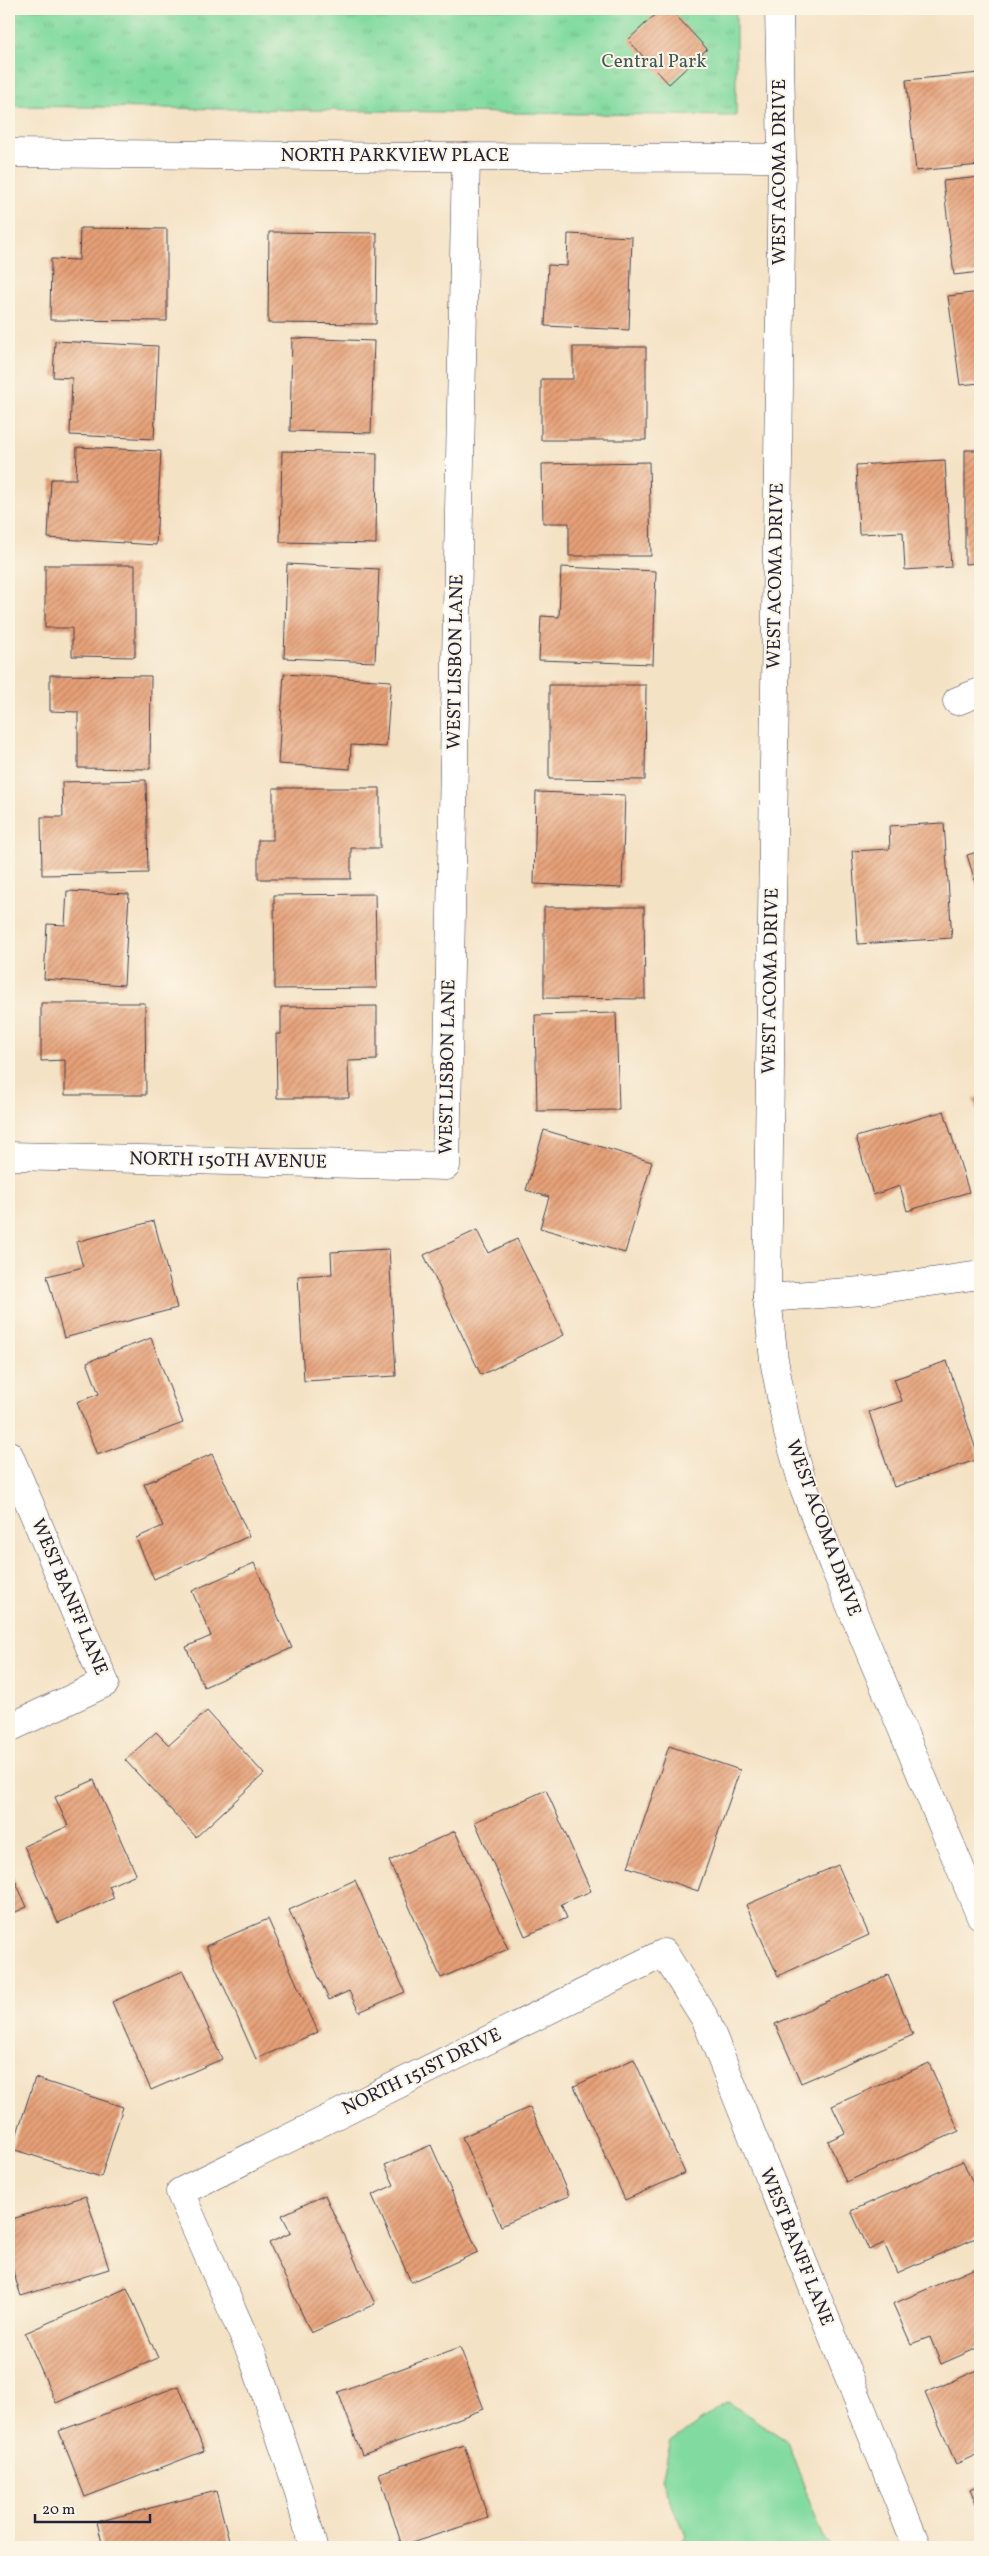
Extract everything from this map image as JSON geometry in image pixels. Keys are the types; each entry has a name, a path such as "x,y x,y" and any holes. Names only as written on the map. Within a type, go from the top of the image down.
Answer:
{"street":[{"name":"WEST ACOMA DRIVE","path":"779,9 782,158 767,1298 774,1360 788,1433 804,1488 833,1564 980,1915"},
{"name":"NORTH PARKVIEW PLACE","path":"9,153 782,158"},
{"name":"WEST LISBON LANE","path":"446,1166 466,157"},
{"name":"NORTH 150TH AVENUE","path":"9,1156 446,1166"},
{"path":"767,1298 875,1290 980,1275"},
{"name":"WEST BANFF LANE","path":"9,1455 105,1683 9,1728"},
{"name":"WEST BANFF LANE","path":"664,1953 706,2020 917,2547"},
{"name":"NORTH 151ST DRIVE","path":"313,2547 297,2486 254,2357 180,2192 664,1953"}],"green space":[{"name":"Central Park","path":"9,9 736,9 736,116 9,106"},
{"path":"728,2402 787,2441 824,2539 831,2547 678,2547 685,2535 661,2479 671,2442"}],"building":[{"path":"661,9 670,9 707,49 669,84 628,40"},
{"path":"980,73 980,165 916,171 906,80"},
{"path":"980,177 980,272 954,275 943,181"},
{"path":"80,228 167,229 167,321 50,320 51,259 79,260"},
{"path":"269,232 377,233 376,324 268,323"},
{"path":"568,234 632,237 629,330 545,326 548,265 567,266"},
{"path":"980,292 980,383 960,385 948,296"},
{"path":"292,338 374,341 371,433 290,431"},
{"path":"55,341 158,346 154,439 70,435 72,378 53,377"},
{"path":"573,347 646,347 646,440 541,440 541,379 573,379"},
{"path":"77,447 161,451 156,545 48,538 51,479 76,479"},
{"path":"965,450 980,450 980,563 965,564"},
{"path":"282,451 377,453 376,544 280,542"},
{"path":"945,460 951,567 905,570 903,532 859,534 856,465"},
{"path":"649,462 651,556 569,556 569,523 543,523 542,464"},
{"path":"287,564 379,569 375,662 284,658"},
{"path":"45,565 135,565 135,657 72,656 72,628 45,628"},
{"path":"561,567 656,571 653,664 539,660 541,616 559,617"},
{"path":"284,674 391,681 386,747 351,745 350,769 278,764"},
{"path":"50,675 151,676 150,769 78,768 78,712 50,711"},
{"path":"549,685 646,685 645,780 549,779"},
{"path":"146,780 148,873 42,875 41,817 63,817 62,782"},
{"path":"273,788 380,788 380,848 351,848 351,879 258,879 258,840 273,840"},
{"path":"536,792 625,795 622,888 534,884"},
{"path":"944,823 952,938 858,944 852,851 890,849 889,826"},
{"path":"980,851 980,898 967,855"},
{"path":"67,891 129,894 124,985 44,979 47,924 65,925"},
{"path":"375,894 377,988 275,989 274,895"},
{"path":"544,907 644,907 645,999 544,998"},
{"path":"41,1003 145,1003 146,1095 65,1095 65,1060 41,1061"},
{"path":"377,1006 377,1060 348,1061 349,1098 277,1098 276,1034 281,1034 281,1007"},
{"path":"616,1013 619,1110 537,1111 535,1015"},
{"path":"980,1096 980,1121 973,1099"},
{"path":"944,1111 969,1192 907,1211 900,1186 873,1195 856,1137"},
{"path":"544,1130 652,1162 625,1253 540,1228 549,1197 526,1190"},
{"path":"154,1221 177,1308 64,1338 47,1276 83,1267 76,1242"},
{"path":"477,1230 488,1253 517,1239 564,1335 481,1375 424,1255"},
{"path":"389,1249 396,1376 304,1381 298,1276 332,1274 331,1252"},
{"path":"151,1338 183,1423 97,1455 77,1402 99,1394 87,1362"},
{"path":"947,1361 979,1459 894,1487 869,1412 902,1401 894,1379"},
{"path":"212,1454 249,1536 154,1579 136,1538 163,1526 144,1484"},
{"path":"254,1563 292,1648 204,1687 186,1647 211,1636 192,1591"},
{"path":"207,1711 264,1774 196,1837 125,1760 156,1732 169,1745"},
{"path":"669,1746 740,1770 698,1891 628,1867"},
{"path":"94,1780 136,1874 109,1886 114,1898 58,1923 24,1846 68,1826 55,1797"},
{"path":"546,1790 591,1891 561,1904 567,1918 525,1936 475,1822"},
{"path":"455,1831 508,1949 441,1978 389,1861"},
{"path":"838,1865 869,1935 778,1976 746,1905"},
{"path":"9,1867 27,1907 9,1915"},
{"path":"355,1880 405,1992 359,2012 349,1991 329,2000 289,1910"},
{"path":"268,1919 318,2032 256,2059 206,1946"},
{"path":"183,1971 222,2059 151,2090 112,2002"},
{"path":"888,1975 913,2035 801,2083 775,2024"},
{"path":"634,2059 685,2173 625,2200 574,2086"},
{"path":"929,2063 959,2131 846,2182 828,2141 845,2133 832,2106"},
{"path":"35,2078 123,2107 101,2177 12,2149"},
{"path":"530,2107 569,2196 501,2226 462,2137"},
{"path":"431,2145 478,2252 411,2282 372,2195 394,2185 385,2165"},
{"path":"963,2161 980,2199 980,2236 897,2273 884,2243 869,2250 851,2211"},
{"path":"325,2195 375,2304 311,2333 269,2243 291,2233 282,2215"},
{"path":"86,2196 109,2269 21,2296 9,2259 9,2220"},
{"path":"980,2266 980,2347 941,2364 930,2337 911,2344 893,2304"},
{"path":"127,2288 158,2358 56,2403 25,2333"},
{"path":"460,2347 484,2409 362,2455 338,2392"},
{"path":"980,2369 980,2453 956,2464 925,2393"},
{"path":"179,2386 204,2451 85,2497 59,2431"},
{"path":"464,2445 488,2518 402,2546 379,2473"},
{"path":"980,2484 980,2512 970,2489"},
{"path":"216,2491 231,2547 103,2547 97,2522"}]}
